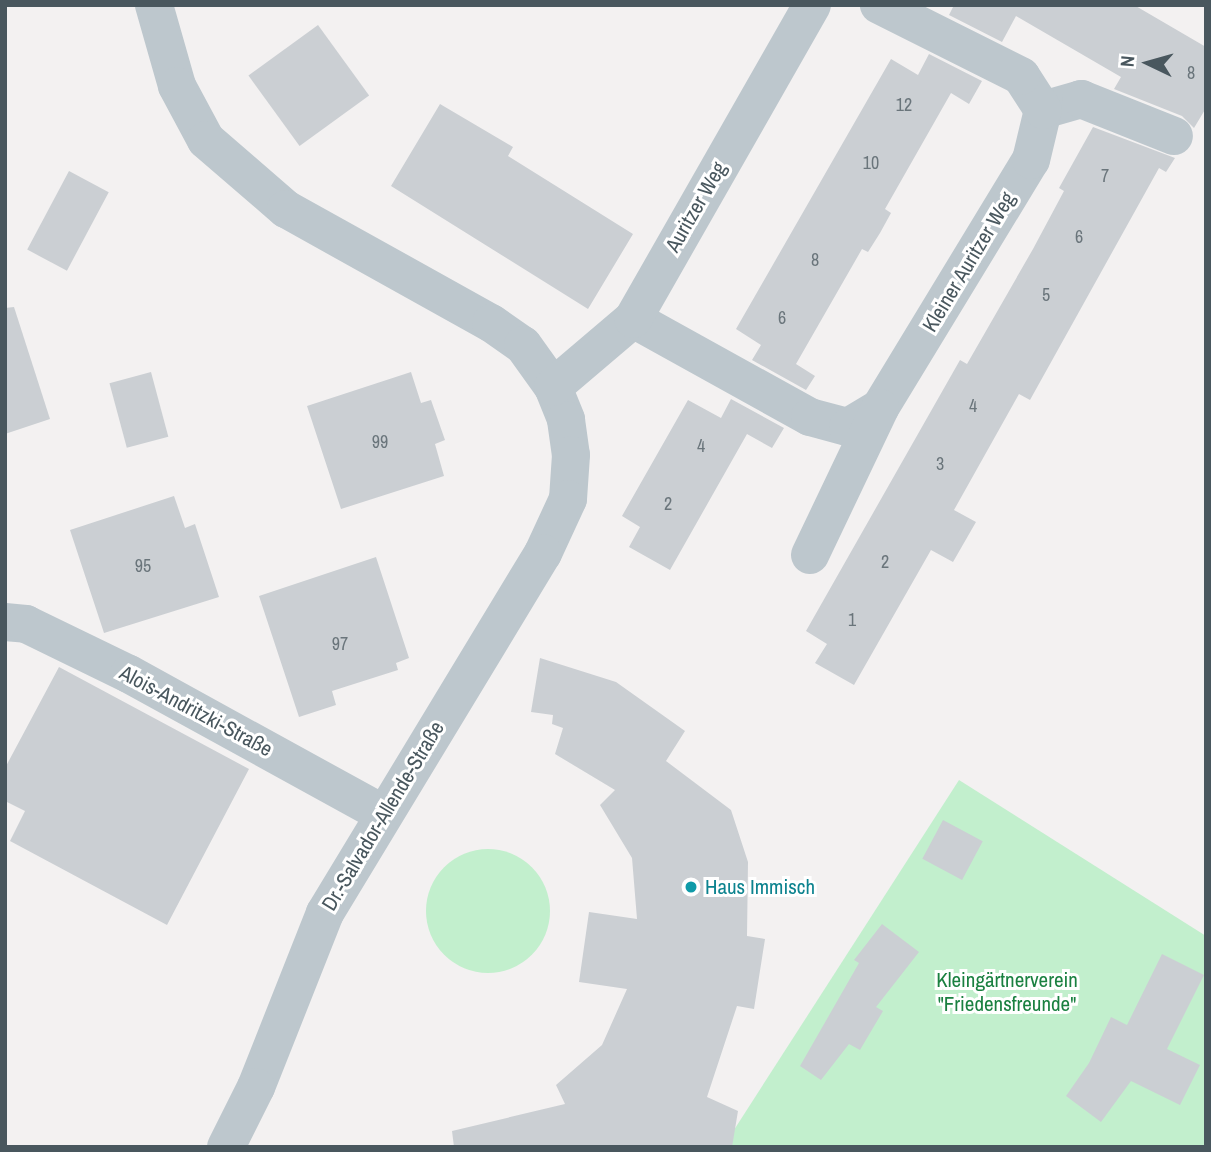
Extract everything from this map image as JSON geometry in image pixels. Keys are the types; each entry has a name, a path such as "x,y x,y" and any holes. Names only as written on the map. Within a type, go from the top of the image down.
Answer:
{"street":[{"path":"154,5 177,86 206,140 286,209 523,345 553,387"},
{"name":"Auritzer Weg","path":"553,387 633,319 812,5"},
{"path":"879,5 1021,76 1043,110 1081,99 1174,136"},
{"name":"Kleiner Auritzer Weg","path":"810,555 880,408 1031,160 1043,110"},
{"name":"Kleiner Auritzer Weg","path":"633,319 810,417 848,427 880,408"},
{"name":"Dr.-Salvador-Allende-Straße","path":"226,1147 256,1087 325,913 383,813 543,553 568,499 568,432 553,387"},
{"name":"Alois-Andritzki-Straße","path":"5,622 26,624 129,674 383,813"}],"green space":[{"name":"Kleingärtnerverein \"Friedensfreunde\"","path":"959,780 1206,936 1206,1147 723,1147"},
{"path":"488,849 512,854 532,867 545,887 550,911 545,935 532,955 512,968 488,973 464,968 444,955 431,935 426,911 431,887 444,867 464,854"}],"building":[{"path":"954,5 1134,5 1206,47 1206,108 1194,128 1182,116 1114,89 1121,77 1016,16 1002,42 949,15"},
{"path":"318,25 369,95 300,146 248,76"},
{"path":"929,54 982,81 969,104 951,93 885,209 891,213 880,233 868,252 862,249 796,364 815,376 806,390 752,360 761,345 736,329 891,59 918,75"},
{"path":"440,104 513,147 508,156 633,234 588,309 391,186"},
{"path":"1093,127 1175,158 1166,172 1159,168 1030,400 1019,394 954,510 976,522 953,562 931,550 854,685 815,663 827,644 806,631 960,360 967,364 1033,249 1064,191 1059,188"},
{"path":"69,171 109,192 67,271 27,250"},
{"path":"14,307 50,419 5,434 5,308"},
{"path":"151,372 168,437 127,448 109,383"},
{"path":"411,372 421,403 431,400 445,440 435,444 444,476 341,509 307,406"},
{"path":"731,399 784,428 772,448 747,434 670,570 629,547 640,527 622,516 688,400 721,418"},
{"path":"174,496 185,528 195,524 219,597 104,633 70,530"},
{"path":"376,557 409,658 396,663 398,670 332,691 336,705 299,717 259,596"},
{"name":"Haus Immisch","path":"540,658 616,682 685,731 666,761 731,810 748,862 747,936 765,939 754,1009 737,1006 707,1097 738,1111 732,1147 454,1147 452,1131 565,1104 556,1085 602,1045 627,989 579,982 589,912 637,919 632,858 600,805 615,790 555,754 563,728 552,724 553,715 531,712"},
{"path":"59,667 249,769 167,925 10,841 25,811 5,801 5,768"},
{"path":"943,820 983,841 962,880 922,859"},
{"path":"882,924 919,952 876,1007 883,1011 860,1050 849,1044 821,1080 800,1066 859,963 854,960"},
{"path":"1162,954 1204,975 1167,1049 1200,1065 1180,1105 1131,1081 1101,1122 1066,1096 1089,1063 1111,1017 1127,1025"}],"place":[{"name":"Haus Immisch","path":"691,887"}]}
